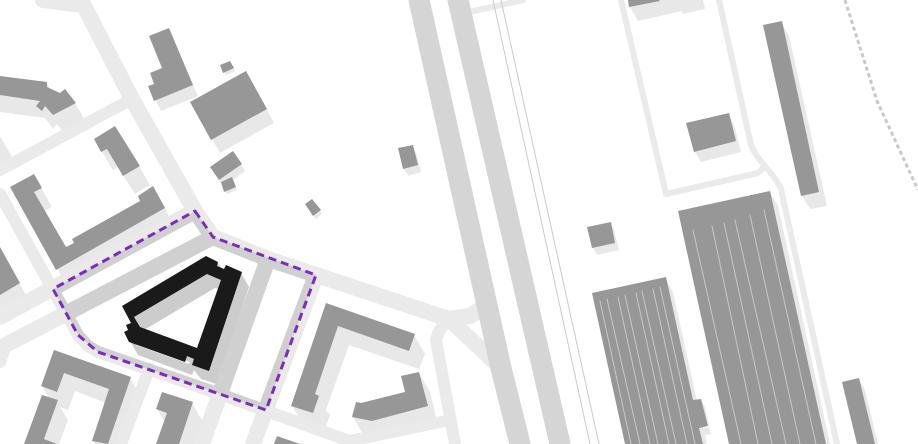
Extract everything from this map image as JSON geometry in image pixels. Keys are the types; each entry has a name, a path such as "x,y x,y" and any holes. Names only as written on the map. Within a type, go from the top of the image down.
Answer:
{"highway":[{"path":"419,0 488,304 501,368 520,444"},
{"path":"460,7 560,444"}],"street":[{"path":"43,0 82,3 132,99 195,211 212,237 268,259 449,319 501,368"},
{"path":"0,170 132,99"},
{"path":"0,194 78,335 88,346 98,352 266,410 349,441 450,420"},
{"path":"0,317 195,211"},
{"path":"0,362 3,346 212,237"},
{"path":"202,444 268,259"},
{"path":"253,444 316,275"},
{"path":"455,444 436,340 440,328 449,319 470,316 488,304"},
{"path":"121,444 149,369"}],"lane":[{"path":"460,7 523,0"},
{"path":"621,0 666,194 758,173 765,166"},
{"path":"719,0 751,145 754,153 778,182 781,189 837,444"}],"highlighted area":[{"path":"195,211 213,237 316,275 266,410 98,352 78,335 53,289"}],"building":[{"path":"628,0 659,0 660,1 629,7"},
{"path":"782,21 819,192 801,196 763,25"},
{"path":"169,28 193,85 154,101 148,86 154,84 150,73 162,68 149,36"},
{"path":"230,61 234,68 223,73 220,65"},
{"path":"246,71 267,109 211,140 190,102"},
{"path":"0,76 47,82 47,87 60,93 65,89 76,103 53,115 45,106 42,111 36,106 40,101 0,95"},
{"path":"729,113 736,141 694,152 686,123"},
{"path":"115,126 140,166 123,176 107,149 101,152 94,139"},
{"path":"413,145 418,165 403,169 398,148"},
{"path":"233,151 242,164 219,180 210,167"},
{"path":"34,174 42,188 34,192 66,247 74,243 72,239 140,201 138,196 153,186 165,208 56,270 10,187"},
{"path":"232,177 236,187 224,192 221,182"},
{"path":"770,191 826,444 729,444 678,211"},
{"path":"312,199 321,210 313,216 305,204"},
{"path":"611,222 615,243 592,248 587,227"},
{"path":"0,247 20,283 0,295"},
{"path":"206,256 218,262 217,266 224,269 226,265 242,272 209,371 192,365 194,359 187,356 185,362 129,342 124,332 128,330 126,325 131,323 122,306","holes":["207,274 221,280 197,348 140,327 134,317"]},
{"path":"666,277 693,400 701,399 708,426 699,428 703,444 625,444 592,293"},
{"path":"326,303 415,334 409,351 338,326 315,394 319,396 313,413 291,406"},
{"path":"54,350 131,377 108,444 92,441 109,389 64,373 57,392 41,386"},
{"path":"419,372 428,406 372,421 352,417 356,402 361,403 405,392 401,376"},
{"path":"859,378 875,444 857,444 842,382"},
{"path":"162,392 193,402 179,444 156,444 167,413 156,409"},
{"path":"42,395 58,400 44,439 57,444 24,444"},
{"path":"277,436 300,444 274,444"}],"tram line":[{"path":"493,0 590,444"},
{"path":"501,0 599,444"},
{"path":"764,210 816,444"},
{"path":"750,215 800,444"},
{"path":"735,220 786,444"},
{"path":"724,223 772,444"},
{"path":"712,226 758,444"},
{"path":"693,230 741,444"},
{"path":"660,287 695,444"},
{"path":"653,289 687,444"},
{"path":"642,291 676,444"},
{"path":"636,293 669,444"},
{"path":"625,295 658,444"},
{"path":"618,297 650,444"},
{"path":"607,299 640,444"},
{"path":"600,301 631,444"}],"railway":[{"path":"845,0 877,101 918,190"}]}
